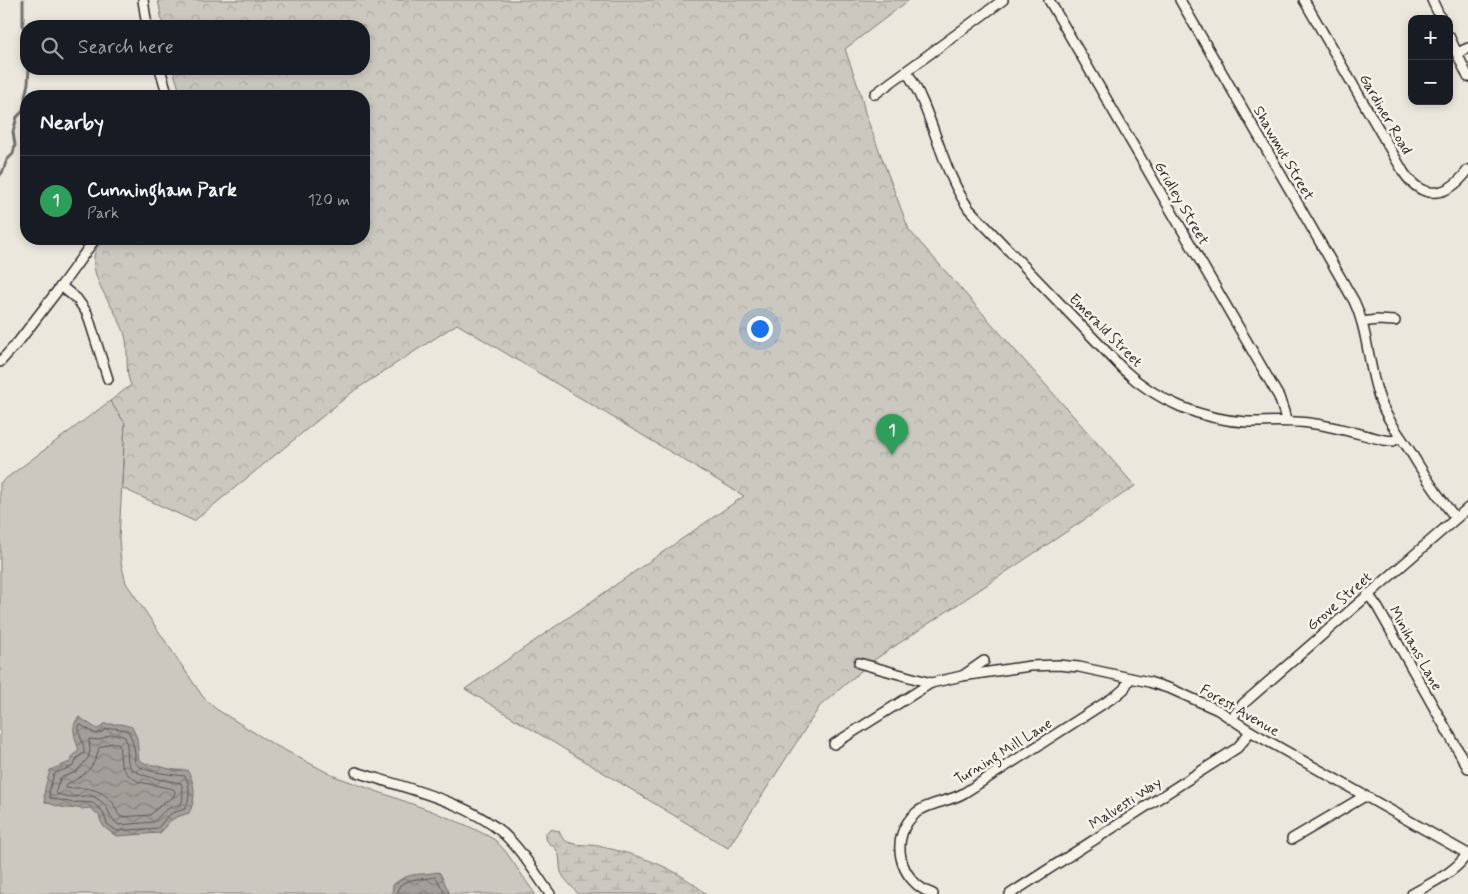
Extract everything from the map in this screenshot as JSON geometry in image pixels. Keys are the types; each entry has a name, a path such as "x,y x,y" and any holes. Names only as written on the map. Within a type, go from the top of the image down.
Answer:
{"street":[{"path":"142,0 146,20"},
{"path":"875,94 1003,0"},
{"name":"Gridley Street","path":"1049,0 1279,397 1286,421"},
{"name":"Shawmut Street","path":"1180,0 1354,301 1362,322 1378,396 1389,419 1437,494 1456,518"},
{"name":"Gardiner Road","path":"1304,0 1412,184 1423,190 1442,191 1458,184 1468,170"},
{"path":"1432,0 1439,15"},
{"path":"1453,44 1468,77"},
{"path":"1457,53 1468,48"},
{"name":"Emerald Street","path":"907,72 918,90 955,186 969,209 1131,376 1148,390 1166,400 1205,415 1236,421 1310,423 1389,441 1400,437"},
{"path":"162,75 166,90"},
{"path":"0,362 19,342 90,245"},
{"path":"61,286 77,299 87,313 108,379"},
{"path":"1362,322 1377,320 1395,321"},
{"name":"Grove Street","path":"1231,719 1243,704 1468,508"},
{"name":"Minihans Lane","path":"1368,594 1378,608 1468,768"},
{"path":"962,676 984,661"},
{"name":"Forest Avenue","path":"859,663 931,683 962,676 1049,665 1068,666 1150,682 1212,707 1250,732 1467,854"},
{"name":"Turning Mill Lane","path":"934,894 913,882 905,870 900,856 900,842 904,829 916,813 928,806 950,800 964,793 1117,695 1124,689 1130,678"},
{"path":"834,744 931,683"},
{"name":"Malvesti Way","path":"1010,894 1237,748 1250,732"},
{"path":"356,772 432,796 466,810 487,822 509,839 550,894"},
{"path":"1292,839 1365,796"},
{"path":"1412,894 1454,869 1467,854"}],"green space":[{"path":"158,0 909,0 845,49 861,95 865,113 909,230 1135,486 874,660 820,706 728,848 465,689 744,496 457,324 355,390 194,521 122,488 125,423 110,401 131,385 128,374 127,346 124,332 96,276 94,257 98,245 370,245 370,90 179,90 175,75 370,75 370,20 162,20"},
{"path":"110,401 125,423 119,539 121,563 126,583 203,697 216,709 273,744 334,776 429,810 468,826 495,840 506,852 535,894 0,894 0,483"},
{"path":"550,829 559,831 563,839 572,843 613,849 655,863 681,876 706,894 578,894 562,875 558,851 547,841 546,833"}],"water":[{"path":"79,717 97,729 102,727 103,724 121,724 132,727 137,738 139,760 147,764 169,769 187,770 192,780 194,791 193,803 189,813 170,821 160,833 117,836 104,827 99,815 90,808 66,808 45,802 45,790 50,770 70,762 74,754 79,751 74,725"},
{"path":"440,873 450,894 392,894 393,885 404,878"}],"waterway":[{"path":"23,0 23,20"},
{"path":"26,90 29,75"},
{"path":"0,175 7,160 13,154 15,145 13,132 17,117 20,114"}],"place":[{"name":"Cunningham Park","path":"892,455"}]}
